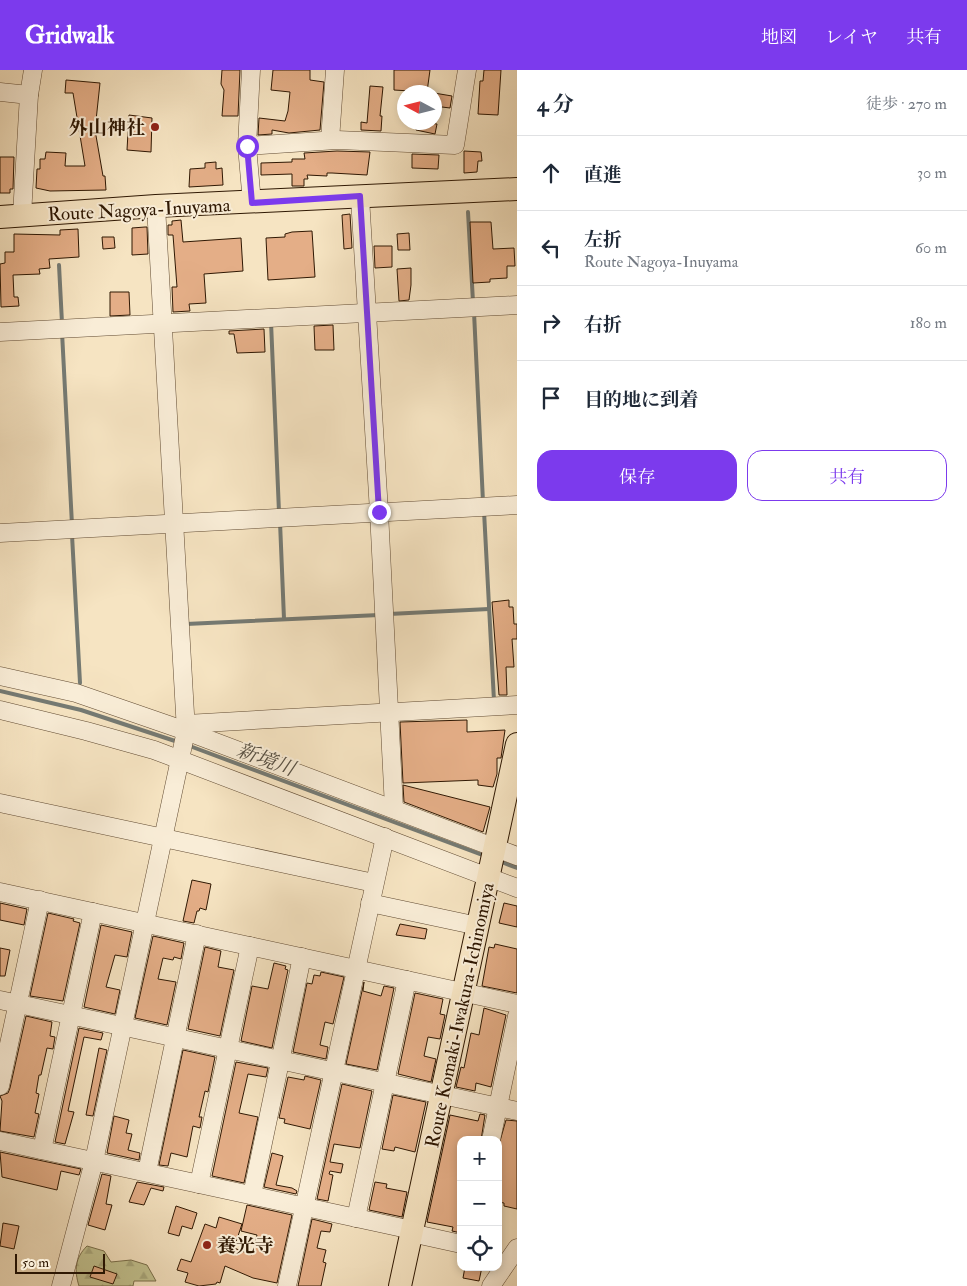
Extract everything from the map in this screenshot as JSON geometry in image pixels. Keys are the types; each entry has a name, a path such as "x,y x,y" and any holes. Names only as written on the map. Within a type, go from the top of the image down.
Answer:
{"main road":[{"name":"Route Nagoya-Inuyama","path":"11,216 156,206 252,203 517,189"},
{"name":"Route Komaki-Iwakura-Ichinomiya","path":"400,1286 517,744"}],"street":[{"path":"11,216 33,70"},
{"path":"251,70 247,146 252,203"},
{"path":"330,140 335,70"},
{"path":"247,146 330,140 455,144 467,70"},
{"path":"0,92 29,95"},
{"path":"360,196 368,311 394,808"},
{"path":"61,1286 94,1161 186,730 156,206"},
{"path":"0,332 368,311 517,305"},
{"path":"0,533 517,505"},
{"path":"0,676 76,693 186,730 394,808 494,849 517,856"},
{"path":"186,730 389,713 517,705"},
{"path":"0,710 86,730 181,759 489,875 517,888"},
{"path":"0,803 374,883"},
{"path":"287,1286 385,837"},
{"path":"0,892 517,1004"},
{"path":"0,1086 40,900"},
{"path":"370,903 478,926"},
{"path":"42,1150 93,912"},
{"path":"147,1172 197,934"},
{"path":"199,1184 250,946"},
{"path":"252,1195 302,957"},
{"path":"356,1218 407,980"},
{"path":"0,1000 517,1112"},
{"path":"492,1136 517,1016"},
{"path":"0,1141 356,1218 457,1243"},
{"path":"491,1286 511,1256"}],"green space":[{"path":"87,1246 104,1251 111,1262 131,1260 147,1265 156,1281 134,1281 133,1286 79,1286 76,1275 77,1264 80,1255"}],"building":[{"path":"222,70 240,70 238,116 222,116 224,90 221,84"},
{"path":"273,70 310,70 310,80 324,82 320,130 289,133 272,130 272,134 258,135 259,118 285,121 288,111 290,92 271,90"},
{"path":"394,70 430,70 428,85 397,85 397,90 394,90"},
{"path":"484,70 501,70 498,115 478,114 480,81 483,81"},
{"path":"66,80 100,83 95,130 103,176 105,176 106,190 50,191 36,188 37,169 40,169 40,159 45,159 46,152 66,153 65,166 85,166 73,93 65,93"},
{"path":"370,86 383,87 380,116 382,116 381,131 361,130 361,122 367,123"},
{"path":"442,94 452,96 450,108 442,107"},
{"path":"129,115 152,118 151,152 127,150"},
{"path":"416,130 436,130 435,134"},
{"path":"464,151 481,152 482,161 478,161 477,172 464,173"},
{"path":"370,152 367,175 327,173 327,176 307,175 308,179 304,179 304,186 292,186 292,174 261,175 261,163 292,162 292,159 305,159 304,153"},
{"path":"412,154 439,155 438,169 412,168"},
{"path":"0,157 14,157 13,189 10,189 10,193 0,193"},
{"path":"216,162 216,169 222,168 223,185 189,187 190,169 205,168 205,163"},
{"path":"350,214 352,248 344,249 342,215"},
{"path":"181,220 183,242 241,238 243,271 204,274 206,303 189,304 190,311 173,312 172,287 177,287 173,235 168,235 168,225 172,225 172,221"},
{"path":"470,222 491,222 493,249 514,248 515,266 507,266 507,278 473,283"},
{"path":"147,227 148,254 132,255 132,228"},
{"path":"78,229 79,257 49,259 50,268 39,269 40,274 13,275 14,297 18,297 19,306 1,307 0,264 5,263 5,252 14,252 14,234 60,235 60,230"},
{"path":"312,231 315,277 268,280 266,238 285,237 285,234 292,232"},
{"path":"409,233 410,250 398,250 397,234"},
{"path":"102,237 114,237 115,248 103,249"},
{"path":"374,246 392,246 392,267 375,268"},
{"path":"411,268 409,300 399,301 397,269"},
{"path":"110,292 129,292 130,315 110,316"},
{"path":"333,325 334,350 315,350 314,326"},
{"path":"264,329 265,352 237,353 234,334 229,334 229,331"},
{"path":"509,600 509,607 513,607 514,624 517,624 517,639 512,639 514,667 506,667 507,695 499,695 492,602"},
{"path":"467,720 467,732 505,730 501,758 497,758 497,774 493,787 478,785 478,780 403,783 400,722"},
{"path":"403,785 490,807 483,832 404,802"},
{"path":"192,880 211,884 206,910 200,908 197,911 194,923 183,921"},
{"path":"0,903 27,909 24,925 0,920"},
{"path":"504,903 517,906 517,927 499,923"},
{"path":"48,913 74,919 73,921 80,923 63,1001 30,996"},
{"path":"400,924 427,929 425,939 396,935"},
{"path":"101,925 132,932 127,957 115,955 106,987 120,990 115,1014 84,1007"},
{"path":"153,936 184,943 181,959 174,957 173,960 163,958 158,979 176,982 167,1025 135,1018"},
{"path":"495,944 517,949 517,993 482,986 489,947 494,948"},
{"path":"205,947 221,951 218,967 234,970 220,1036 188,1029"},
{"path":"0,948 10,950 5,976 0,976"},
{"path":"274,963 286,966 285,969 288,970 272,1048 241,1041 252,986 268,989"},
{"path":"321,972 344,977 333,1024 325,1022 320,1045 328,1047 326,1059 293,1052 307,983 312,984 314,975 320,976"},
{"path":"364,982 363,991 381,996 384,986 394,988 377,1070 346,1064"},
{"path":"415,993 443,999 440,1014 445,1015 440,1039 428,1037 424,1056 436,1059 431,1082 398,1074"},
{"path":"484,1008 506,1015 491,1087 476,1083 475,1091 456,1087 461,1067 464,1068 471,1033 479,1035"},
{"path":"26,1016 52,1022 50,1036 55,1037 53,1049 47,1048 41,1075 39,1075 36,1093 39,1094 35,1113 39,1114 34,1137 0,1131 2,1101 0,1096 8,1093 10,1088"},
{"path":"79,1028 103,1033 101,1040 84,1037 68,1111 74,1112 65,1144 55,1142"},
{"path":"99,1048 107,1050 93,1116 86,1115"},
{"path":"183,1050 215,1057 208,1092 205,1091 199,1117 202,1117 200,1128 193,1126 187,1157 171,1153 168,1166 159,1165"},
{"path":"236,1062 268,1068 266,1077 248,1074 239,1113 258,1117 244,1183 212,1176"},
{"path":"305,1076 321,1080 310,1129 284,1123 285,1119 279,1118 288,1077 304,1080"},
{"path":"342,1084 372,1091 360,1148 334,1144 330,1162 343,1164 341,1173 330,1171 329,1174 333,1175 328,1201 317,1199"},
{"path":"393,1095 426,1102 415,1152 395,1147 394,1151 382,1149"},
{"path":"480,1114 485,1115 482,1136 457,1136 457,1232 452,1231 453,1227 427,1222 450,1115 478,1121"},
{"path":"114,1116 129,1120 126,1133 132,1134 128,1150 140,1153 139,1160 107,1153"},
{"path":"506,1120 517,1121 517,1209 504,1206 504,1203 502,1203 501,1136"},
{"path":"0,1152 81,1169 79,1175 61,1171 57,1190 2,1177"},
{"path":"272,1153 283,1156 276,1185 292,1188 297,1191 296,1194 264,1187"},
{"path":"102,1174 111,1176 106,1204 112,1205 105,1230 88,1225"},
{"path":"137,1182 164,1187 163,1191 151,1188 144,1205 129,1202"},
{"path":"375,1182 387,1184 386,1188 407,1192 402,1217 369,1210"},
{"path":"247,1205 292,1215 277,1283 253,1278 225,1266 220,1283 199,1286 185,1282 188,1273 177,1270 181,1259 191,1262 205,1224 216,1228 219,1217 242,1224 234,1248 252,1255 257,1235 241,1231"},
{"path":"176,1206 197,1213 192,1229 182,1226 179,1236 168,1233"},
{"path":"312,1219 332,1224 330,1232 321,1231 317,1248 326,1250 323,1262 326,1263 321,1286 298,1286"},
{"path":"3,1223 19,1226 14,1249 0,1246"},
{"path":"94,1266 117,1274 113,1284 90,1277"},
{"path":"464,1271 481,1271 479,1281 463,1278"}],"waterway":[{"path":"468,212 473,302"},
{"path":"59,265 62,323"},
{"path":"474,312 483,502"},
{"path":"271,322 279,512"},
{"path":"62,332 72,525"},
{"path":"484,511 494,701"},
{"path":"280,522 284,619"},
{"path":"72,535 80,683"},
{"path":"389,614 489,609"},
{"path":"186,624 379,615"},
{"name":"新境川","path":"0,691 81,710 178,742"},
{"name":"新境川","path":"187,745 485,856"},
{"name":"新境川","path":"499,861 517,868"}],"place":[{"name":"外山神社","path":"155,127"},
{"name":"養光寺","path":"207,1245"}],"route":[{"path":"247,146 252,203 360,196 379,512"}]}
